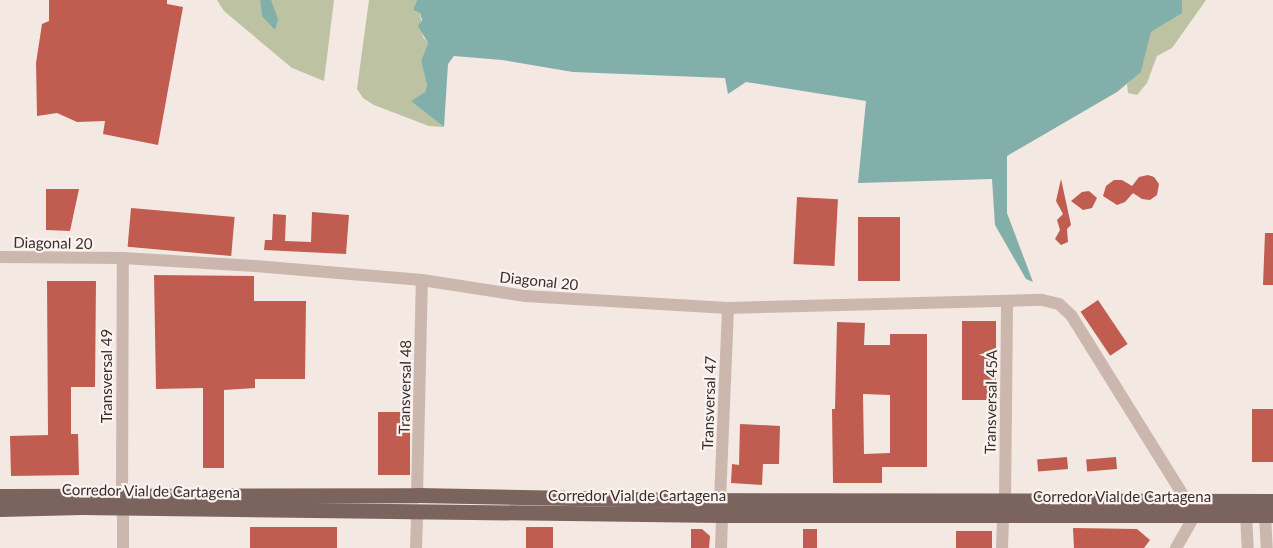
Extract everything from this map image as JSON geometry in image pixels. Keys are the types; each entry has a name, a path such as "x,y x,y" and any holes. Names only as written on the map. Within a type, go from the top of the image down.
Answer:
{"main road":[{"name":"Corredor Vial de Cartagena","path":"0,509 122,501 417,495 721,508"},
{"name":"Corredor Vial de Cartagena","path":"0,496 417,512 721,508 1270,510"},
{"name":"Corredor Vial de Cartagena","path":"1191,508 1246,515 1270,510"}],"street":[{"name":"Diagonal 20","path":"0,257 123,258 255,266 422,280 525,296 728,308 1007,303 1042,300 1059,304 1071,315 1191,508"},
{"name":"Transversal 49","path":"123,258 123,548"},
{"name":"Transversal 48","path":"417,495 422,280"},
{"name":"Transversal 45A","path":"1002,548 1007,303"},
{"name":"Transversal 47","path":"721,548 728,308"},
{"path":"1176,548 1191,508"},
{"path":"1267,548 1270,510"},
{"path":"416,548 417,512"},
{"path":"1246,515 1248,548"}],"green space":[{"path":"217,0 260,0 262,16 271,0 334,0 324,81 292,68 224,11"},
{"path":"369,0 417,0 413,10 420,13 423,37 428,43 421,61 427,85 425,92 412,101 444,127 429,126 374,105 363,98 357,89"},
{"path":"1182,0 1206,0 1172,48 1157,56 1147,83 1137,95 1128,93 1127,84 1141,71 1151,32 1181,13"}],"water":[{"path":"260,0 271,0 278,19 275,30 262,16"},
{"path":"417,0 1182,0 1182,13 1151,32 1141,72 1117,92 1007,156 1007,213 1033,282 1026,279 995,225 992,179 858,183 866,101 746,82 728,94 725,78 573,72 502,60 454,56 448,64 444,127 411,101 425,92 427,85 421,61 428,43 418,26 422,20 420,13 413,10"}],"building":[{"path":"49,0 167,0 167,4 183,7 158,145 103,134 105,121 77,122 57,113 37,116 36,63 42,24 49,21"},
{"path":"1148,175 1154,177 1159,184 1157,195 1150,200 1142,199 1133,193 1125,202 1117,205 1103,196 1106,186 1114,180 1122,180 1132,186 1139,177"},
{"path":"1061,179 1071,225 1067,229 1068,242 1061,245 1055,239 1060,230 1057,220 1063,214 1056,201"},
{"path":"46,189 79,189 70,231 46,230"},
{"path":"1089,191 1097,198 1092,208 1083,210 1071,201 1082,192"},
{"path":"797,197 838,199 834,266 793,264"},
{"path":"131,208 235,217 231,256 128,247"},
{"path":"312,212 349,215 346,254 264,250 265,240 272,240 273,214 286,215 285,241 311,242"},
{"path":"858,217 900,217 900,281 858,281"},
{"path":"1265,233 1273,233 1273,285 1263,285"},
{"path":"154,275 254,276 254,301 306,301 305,379 255,379 255,388 224,390 224,468 203,468 203,388 156,389"},
{"path":"47,281 96,281 95,387 71,387 71,434 78,434 79,475 11,476 10,436 48,435"},
{"path":"1098,300 1128,344 1110,356 1081,312"},
{"path":"962,321 996,321 996,400 962,400"},
{"path":"837,322 865,323 864,345 890,345 890,334 927,334 927,467 882,467 882,483 833,483 832,409 835,409","holes":["863,394 890,395 890,453 864,454"]},
{"path":"1252,409 1273,409 1273,462 1252,462"},
{"path":"378,412 410,412 410,475 378,475"},
{"path":"740,424 780,426 779,464 763,464 762,485 731,483 732,464 739,465"},
{"path":"1067,457 1068,469 1038,472 1037,460"},
{"path":"1116,457 1117,469 1087,472 1086,460"},
{"path":"250,527 337,527 337,548 250,548"},
{"path":"526,527 553,527 553,548 526,548"},
{"path":"1073,528 1137,529 1150,540 1144,548 1074,548"},
{"path":"691,529 702,529 710,536 709,548 691,548"},
{"path":"803,529 817,529 817,548 803,548"},
{"path":"956,531 992,531 992,548 956,548"}]}
